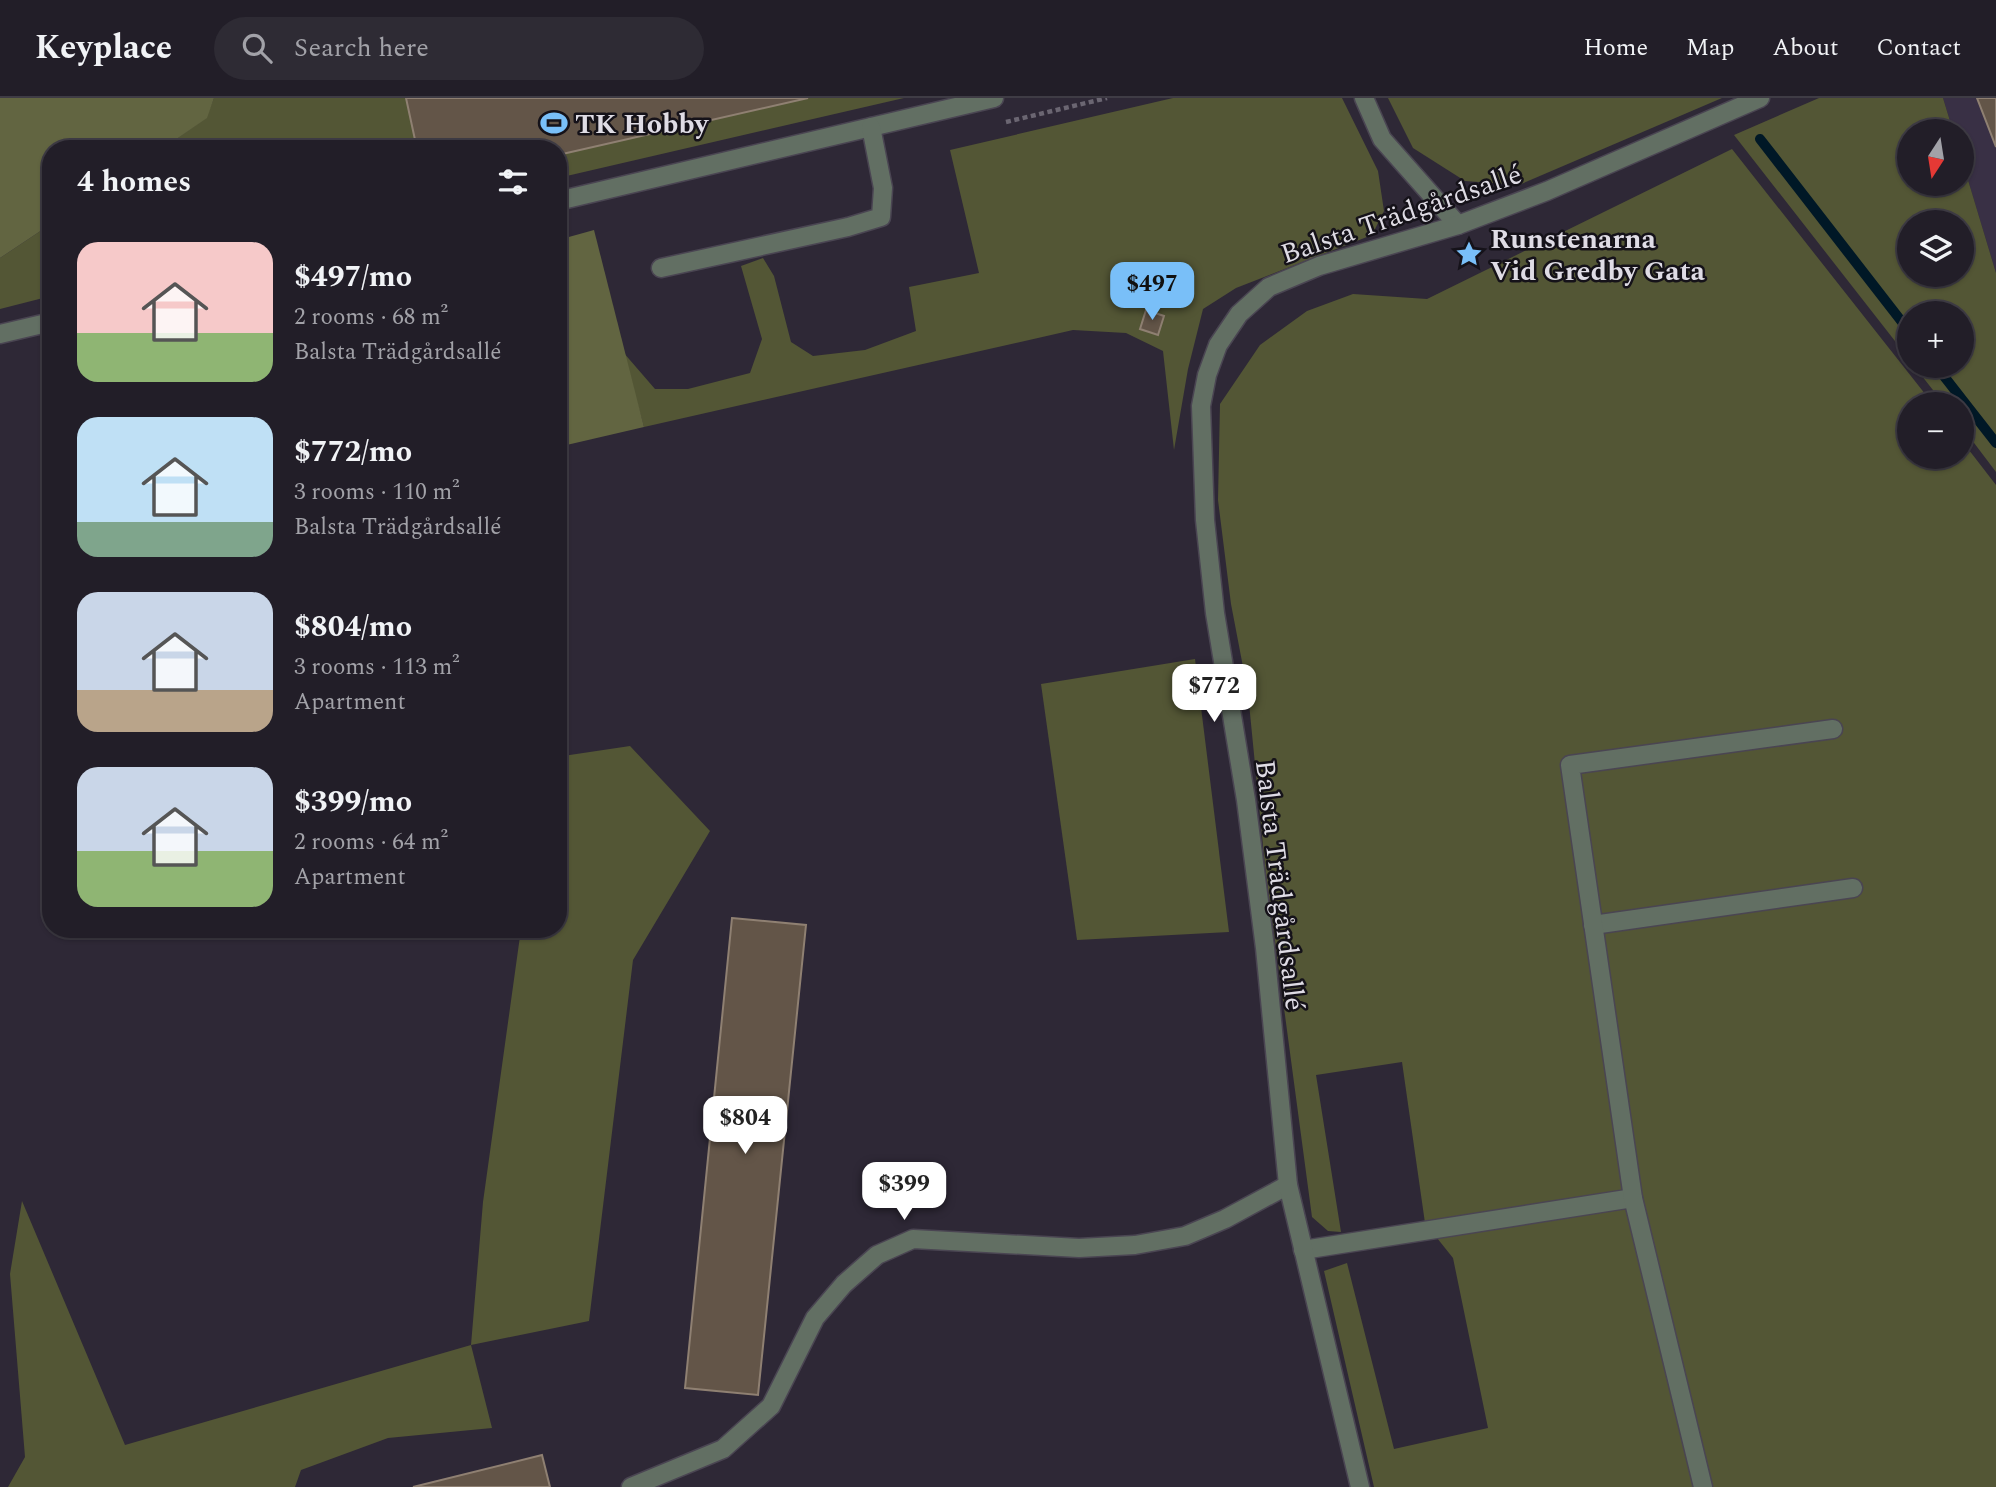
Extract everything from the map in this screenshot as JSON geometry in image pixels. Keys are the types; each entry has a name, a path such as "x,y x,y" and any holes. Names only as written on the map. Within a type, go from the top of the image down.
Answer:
{"street":[{"path":"567,199 995,98"},
{"path":"1364,98 1382,139 1458,225"},
{"name":"Balsta Trädgårdsallé","path":"1360,1487 1288,1185 1265,948 1205,520 1201,406 1207,375 1218,345 1239,314 1269,286 1319,266 1458,225 1547,191 1760,98"},
{"path":"661,268 881,217 883,188 871,127"},
{"path":"0,334 42,324"},
{"path":"1703,1487 1633,1198 1570,765 1833,729"},
{"path":"1593,925 1853,888"},
{"path":"631,1487 723,1449 771,1406 815,1318 844,1284 877,1255 913,1239 1079,1248 1135,1245 1185,1237 1288,1185"},
{"path":"1303,1250 1633,1198"}],"shaded area":[{"path":"1943,98 1996,98 1996,273 1973,196 1974,119 1949,119"}],"green space":[{"path":"0,98 214,98 207,118 175,140 42,140 42,230 0,258"},
{"path":"214,98 904,98 567,176 567,140 175,140 206,118"},
{"path":"1173,98 1342,98 1378,171 1384,211 1372,235 1236,288 1203,309 1188,369 1174,450 1163,351 1126,333 1073,330 644,427 623,352 655,389 688,389 750,373 762,339 741,266 763,258 774,276 791,342 813,356 865,350 916,331 909,287 979,273 950,150"},
{"path":"1388,98 1722,98 1519,185 1465,181 1413,148"},
{"path":"1819,98 1943,98 1949,119 1897,119 1897,196 1973,196 1996,273 1996,472 1974,443 1974,392 1935,392 1923,378 1974,378 1974,301 1897,301 1897,344 1734,135"},
{"path":"1732,149 1897,358 1897,378 1913,378 1924,392 1897,392 1897,469 1974,469 1974,457 1996,485 1996,1487 1374,1487 1324,1271 1347,1263 1394,1449 1488,1428 1453,1258 1425,1223 1402,1062 1316,1075 1341,1232 1328,1231 1312,1217 1265,866 1248,693 1231,604 1218,500 1220,404 1260,345 1307,311 1353,294 1427,299"},
{"path":"42,230 42,298 0,309 0,258"},
{"path":"594,230 644,427 567,445 567,238"},
{"path":"1195,659 1229,932 1077,940 1041,684"},
{"path":"630,746 710,831 633,960 589,1321 471,1345 483,1202 520,938 567,938 567,755"},
{"path":"22,1201 125,1445 471,1345 492,1428 388,1438 301,1470 295,1487 8,1487 25,1457 10,1274"}],"building":[{"name":"TK Hobby","path":"406,98 808,98 567,153 567,140 415,140"},
{"path":"1977,98 1996,98 1996,147"},
{"path":"1146,310 1164,316 1158,335 1140,329"},
{"path":"732,918 806,925 758,1395 685,1388"},
{"path":"542,1455 550,1487 413,1487"}],"waterway":[{"path":"1760,139 1897,316"},
{"path":"1945,378 1996,443"}],"place":[{"name":"TK Hobby","path":"554,123"},
{"name":"Runstenarna Vid Gredby Gata","path":"1469,254"}]}
